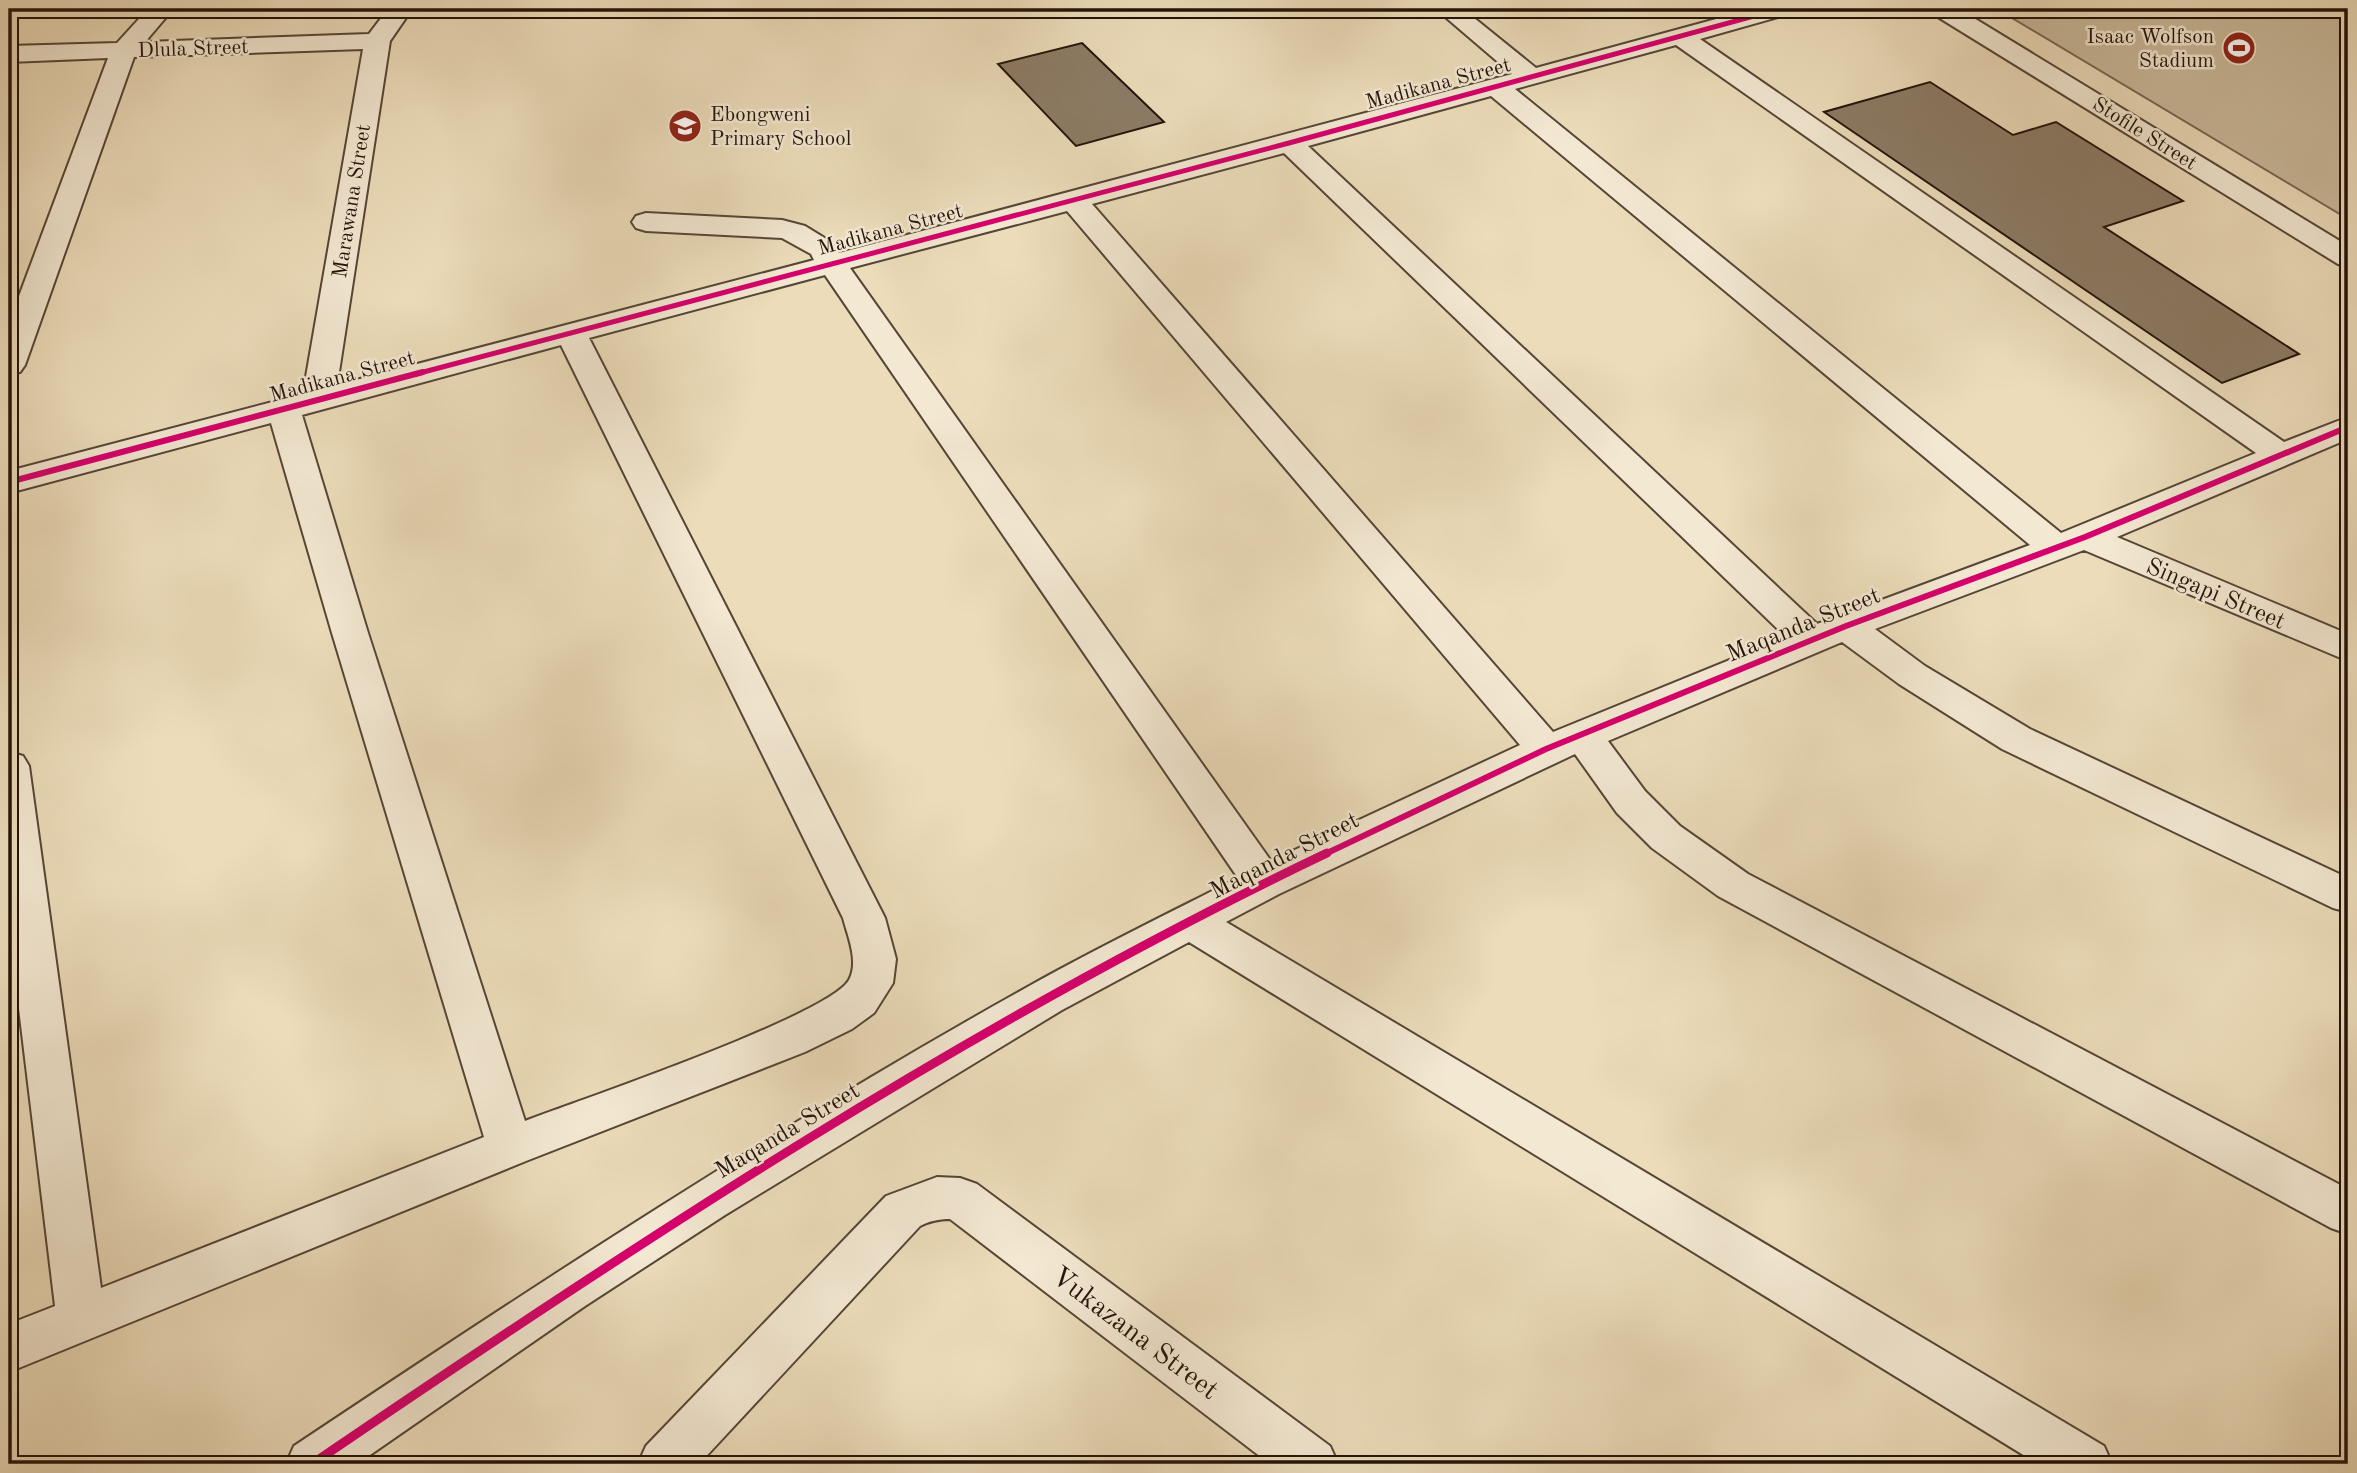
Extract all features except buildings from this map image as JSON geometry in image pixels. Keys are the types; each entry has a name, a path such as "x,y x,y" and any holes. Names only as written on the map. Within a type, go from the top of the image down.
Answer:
{"street":[{"path":"9,365 123,51 160,9"},
{"name":"Marawana Street","path":"301,405 377,41 400,9"},
{"path":"1448,9 1530,76"},
{"name":"Madikana Street","path":"9,482 1289,143 1780,9"},
{"name":"Stofile Street","path":"1942,9 2348,258"},
{"path":"1679,36 2281,456"},
{"name":"Dlula Street","path":"9,54 377,41"},
{"name":"Singapi Street","path":"1494,86 2069,542 2348,648"},
{"path":"1289,143 1829,633 1912,675 2016,739 2348,896"},
{"path":"1072,199 1565,743 1666,837 1733,885 2348,1213"},
{"path":"646,222 794,232 821,248 1264,883"},
{"path":"9,1348 510,1147 789,1040 837,1016 859,1000 871,983 875,959 864,918 570,332"},
{"path":"301,405 350,633 510,1147"},
{"name":"Maqanda Street","path":"312,1464 568,1290 708,1200 1047,996 1264,883 1565,743 1829,633 2069,542 2348,427"},
{"path":"9,766 82,1319"},
{"path":"1192,922 2087,1464"},
{"name":"Vukazana Street","path":"664,1464 903,1211 926,1199 942,1196 960,1199 1312,1464"}],"shaded area":[{"path":"1997,9 2348,9 2348,219"}],"cycle path":[{"path":"9,482 1289,143 1780,9"},
{"path":"312,1464 568,1290 708,1200 1047,997 1264,883 1546,749 1846,626 2085,537 2348,427"}],"place":[{"name":"Isaac Wolfson Stadium","path":"2239,48"},
{"name":"Ebongweni Primary School","path":"685,126"}]}
